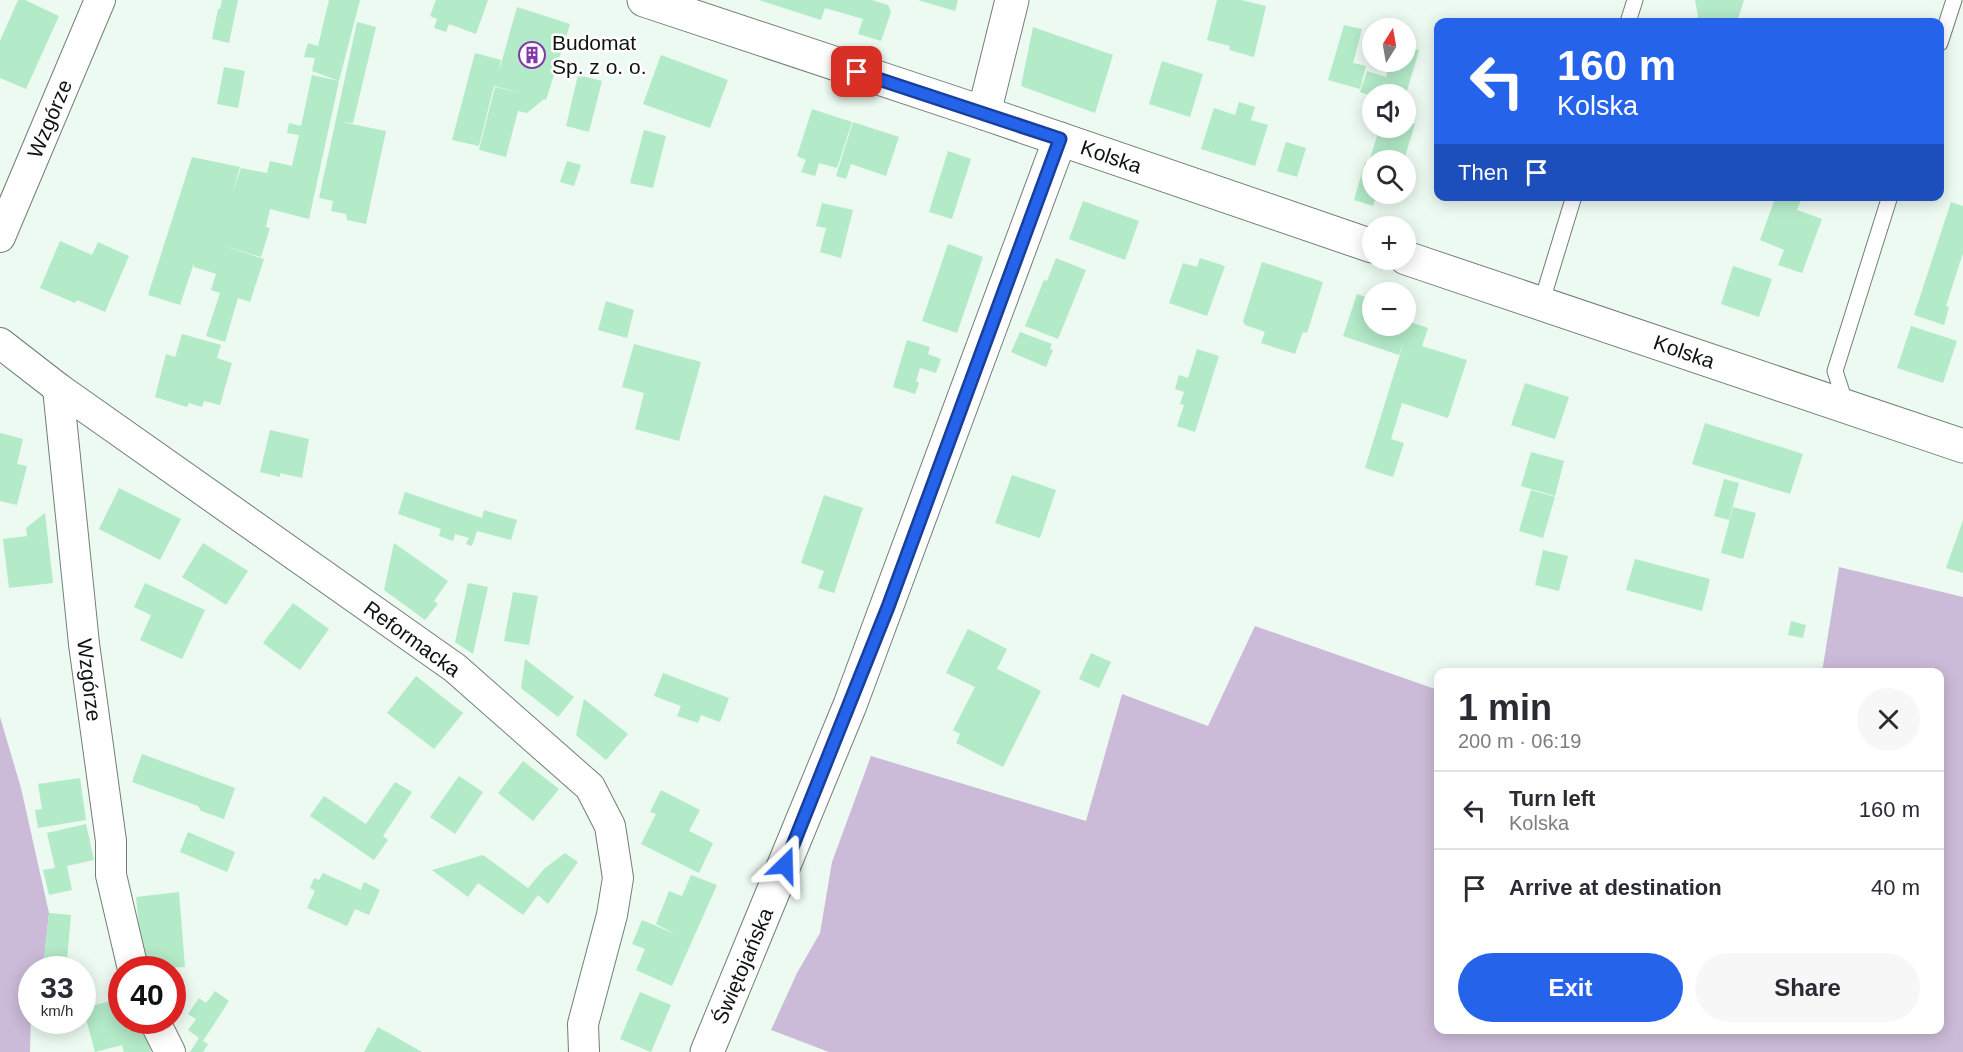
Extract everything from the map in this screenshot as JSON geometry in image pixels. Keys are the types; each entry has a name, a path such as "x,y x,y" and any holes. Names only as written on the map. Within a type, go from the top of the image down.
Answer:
{"street":[{"name":"Wzgórze","path":"0,237 100,0"},
{"name":"Kolska","path":"644,0 1362,243"},
{"path":"984,113 1012,0"},
{"name":"Świętojańska","path":"707,1052 798,834 871,650 1060,139"},
{"name":"Kolska","path":"1416,261 1963,446"},
{"name":"Reformacka","path":"0,343 58,388 455,668 590,787 610,826 618,878 612,915 583,1024 584,1052"},
{"name":"Wzgórze","path":"58,388 84,644 111,841 111,875 130,956"},
{"path":"161,1034 170,1052"}],"lane":[{"path":"1629,18 1635,0"},
{"path":"1944,31 1954,0"},
{"path":"1541,304 1572,201"},
{"path":"1846,406 1835,371 1888,201"}],"shaded area":[{"path":"1839,567 1963,597 1963,1052 829,1052 771,1030 797,973 820,933 832,862 871,756 1086,821 1122,694 1208,726 1255,626 1434,689 1434,1034 1944,1034 1944,668 1823,668"},
{"path":"0,717 21,788 49,913 44,956 18,956 18,1034 30,1034 30,1052 0,1052"}],"building":[{"path":"18,0 25,0 59,16 26,89 0,78 0,41"},
{"path":"222,0 238,0 229,43 212,39"},
{"path":"329,0 360,0 339,81 312,71 315,58 304,57 308,43 318,46"},
{"path":"436,0 488,0 476,34 449,24 446,32 434,28 437,19 430,16"},
{"path":"759,0 872,0 888,5 891,12 881,41 858,34 863,19 825,8 821,20"},
{"path":"918,0 958,0 955,11"},
{"path":"1217,0 1241,0 1266,6 1254,57 1229,50 1230,46 1207,40"},
{"path":"1695,0 1744,0 1738,18 1697,18"},
{"path":"517,7 570,24 546,100 544,99 527,113 518,111 506,157 479,150 495,87 522,93 494,86 479,146 452,140 475,53 501,60 499,71"},
{"path":"357,22 376,27 353,123 342,122 386,131 366,224 347,220 346,214 331,211 333,201 319,198"},
{"path":"1344,25 1362,29 1353,63 1362,65 1362,72 1364,72 1360,89 1328,80"},
{"path":"1033,27 1113,55 1095,113 1021,86"},
{"path":"661,55 728,80 710,128 643,104"},
{"path":"1162,61 1203,74 1190,117 1149,104"},
{"path":"224,67 245,71 238,108 217,104"},
{"path":"1367,72 1386,77 1387,72 1412,72 1409,84 1363,84"},
{"path":"312,75 339,81 309,219 270,209 266,227 270,228 261,257 224,246 264,259 250,302 238,298 225,342 206,336 220,293 211,290 216,274 194,267 194,263 180,305 148,295 192,157 240,167 232,194 241,168 267,173 270,161 292,166 299,135 287,133 289,123 301,126"},
{"path":"578,75 602,81 589,132 566,126"},
{"path":"1239,102 1255,107 1251,120 1268,125 1255,166 1201,149 1214,108 1235,115"},
{"path":"812,109 852,122 837,168 819,163 815,176 801,172 806,160 797,156"},
{"path":"853,122 899,137 886,176 851,164 846,179 836,176"},
{"path":"644,130 666,136 653,188 630,183"},
{"path":"1376,138 1411,138 1407,150 1373,150"},
{"path":"1286,142 1306,148 1297,177 1277,171"},
{"path":"948,151 971,159 952,219 929,212"},
{"path":"567,161 581,165 574,186 560,182"},
{"path":"1362,172 1362,203 1354,200"},
{"path":"1083,201 1139,221 1125,260 1069,239"},
{"path":"1774,201 1800,201 1797,210 1822,219 1802,273 1778,265 1784,250 1760,240"},
{"path":"1951,202 1963,206 1963,253 1946,306 1949,307 1944,325 1914,315"},
{"path":"822,203 853,210 841,258 820,252 826,228 816,226"},
{"path":"60,241 92,255 98,242 129,256 105,312 77,300 75,303 40,288"},
{"path":"948,244 983,257 957,333 922,321"},
{"path":"1056,258 1086,270 1058,339 1025,326"},
{"path":"1200,258 1225,266 1207,316 1169,303 1183,263 1197,267"},
{"path":"1262,262 1323,282 1307,333 1303,332 1295,354 1261,343 1265,332 1245,325 1243,321"},
{"path":"1733,266 1772,279 1759,317 1721,304"},
{"path":"1357,294 1362,296 1362,336 1416,336 1416,324 1428,328 1422,346 1467,360 1448,418 1402,403 1391,439 1404,443 1393,477 1365,468 1405,338 1399,355 1343,336"},
{"path":"606,301 634,310 627,338 598,330"},
{"path":"1911,326 1957,341 1943,383 1897,368"},
{"path":"1020,332 1052,344 1050,349 1053,350 1046,367 1011,352"},
{"path":"182,334 221,345 217,358 232,363 220,405 204,401 202,407 189,403 187,407 155,397 166,354 175,357"},
{"path":"907,340 930,347 928,354 941,359 936,373 920,368 916,381 919,383 915,394 893,387"},
{"path":"634,344 701,362 679,441 635,429 644,393 622,387"},
{"path":"1197,349 1219,356 1195,432 1177,426 1184,405 1180,404 1184,392 1175,389 1179,375 1188,378"},
{"path":"1525,383 1569,397 1555,439 1511,425"},
{"path":"1705,423 1803,454 1790,494 1692,464"},
{"path":"270,430 309,439 302,478 280,473 280,477 260,472"},
{"path":"0,433 23,439 17,464 27,466 17,505 0,501"},
{"path":"1531,452 1564,461 1555,496 1521,486"},
{"path":"1012,475 1056,490 1040,538 995,523"},
{"path":"1724,479 1739,483 1729,520 1714,516"},
{"path":"119,488 181,519 160,560 99,529"},
{"path":"1531,490 1555,497 1543,538 1519,531"},
{"path":"405,492 482,518 484,510 517,520 511,540 477,531 472,546 466,544 469,538 455,534 453,541 439,536 441,529 398,514"},
{"path":"824,495 863,508 834,593 818,588 824,571 801,563"},
{"path":"1733,507 1756,513 1743,559 1721,553"},
{"path":"45,513 53,583 9,588 3,539 27,536 26,528"},
{"path":"1963,520 1963,573 1946,568"},
{"path":"203,543 248,571 226,605 182,577"},
{"path":"394,543 448,581 434,601 438,604 425,620 384,590"},
{"path":"1543,550 1568,556 1559,591 1535,585"},
{"path":"1635,559 1710,579 1702,611 1626,590"},
{"path":"145,583 205,610 182,659 140,640 151,615 134,607"},
{"path":"468,583 488,587 473,654 455,642"},
{"path":"513,592 538,596 529,645 504,641"},
{"path":"293,603 329,629 300,670 263,643"},
{"path":"1791,621 1806,625 1803,638 1788,635"},
{"path":"968,629 1007,649 997,669 1041,691 1003,767 956,743 960,734 953,730 975,687 946,673"},
{"path":"1091,653 1111,662 1099,688 1079,679"},
{"path":"525,659 574,697 558,717 521,688"},
{"path":"663,673 729,698 720,722 701,715 698,723 677,716 681,706 654,696"},
{"path":"416,676 463,713 434,749 387,713"},
{"path":"584,699 628,734 606,760 576,735"},
{"path":"142,754 235,788 224,819 201,811 198,806 132,782"},
{"path":"523,761 559,789 533,821 498,793"},
{"path":"459,776 483,792 455,834 430,817"},
{"path":"80,778 86,820 38,828 35,810 42,809 38,784"},
{"path":"395,782 412,792 383,836 388,840 374,860 310,816 324,796 366,824"},
{"path":"661,790 700,810 689,831 713,843 699,873 641,844 656,814 650,812"},
{"path":"86,824 94,860 67,866 72,890 49,895 43,870 55,868 47,833"},
{"path":"188,832 235,852 227,872 180,852"},
{"path":"565,853 578,862 548,904 538,895 523,915 478,883 468,897 432,870 483,855 528,888 545,868"},
{"path":"323,873 361,890 364,882 380,890 369,915 355,909 347,926 307,908 315,891 310,888 314,878 319,880"},
{"path":"691,875 717,885 672,986 636,970 645,949 632,944 642,920 675,934 656,924 669,891 682,896"},
{"path":"179,892 184,956 142,956 136,897"},
{"path":"49,913 71,915 67,956 44,956"},
{"path":"215,991 229,1001 203,1041 208,1044 203,1052 190,1052 199,1038 188,1030 196,1019 188,1014 199,998 206,1003"},
{"path":"640,992 671,1005 651,1052 620,1039"},
{"path":"108,1002 108,1034 146,1034 151,1052 124,1052 122,1045 95,1052 90,1034 96,1034 96,1005"},
{"path":"378,1027 422,1052 364,1052"}],"place":[{"name":"Budomat Sp. z o. o.","path":"532,55"}],"route":[{"path":"785,865 888,607 1060,139 857,72"}]}
